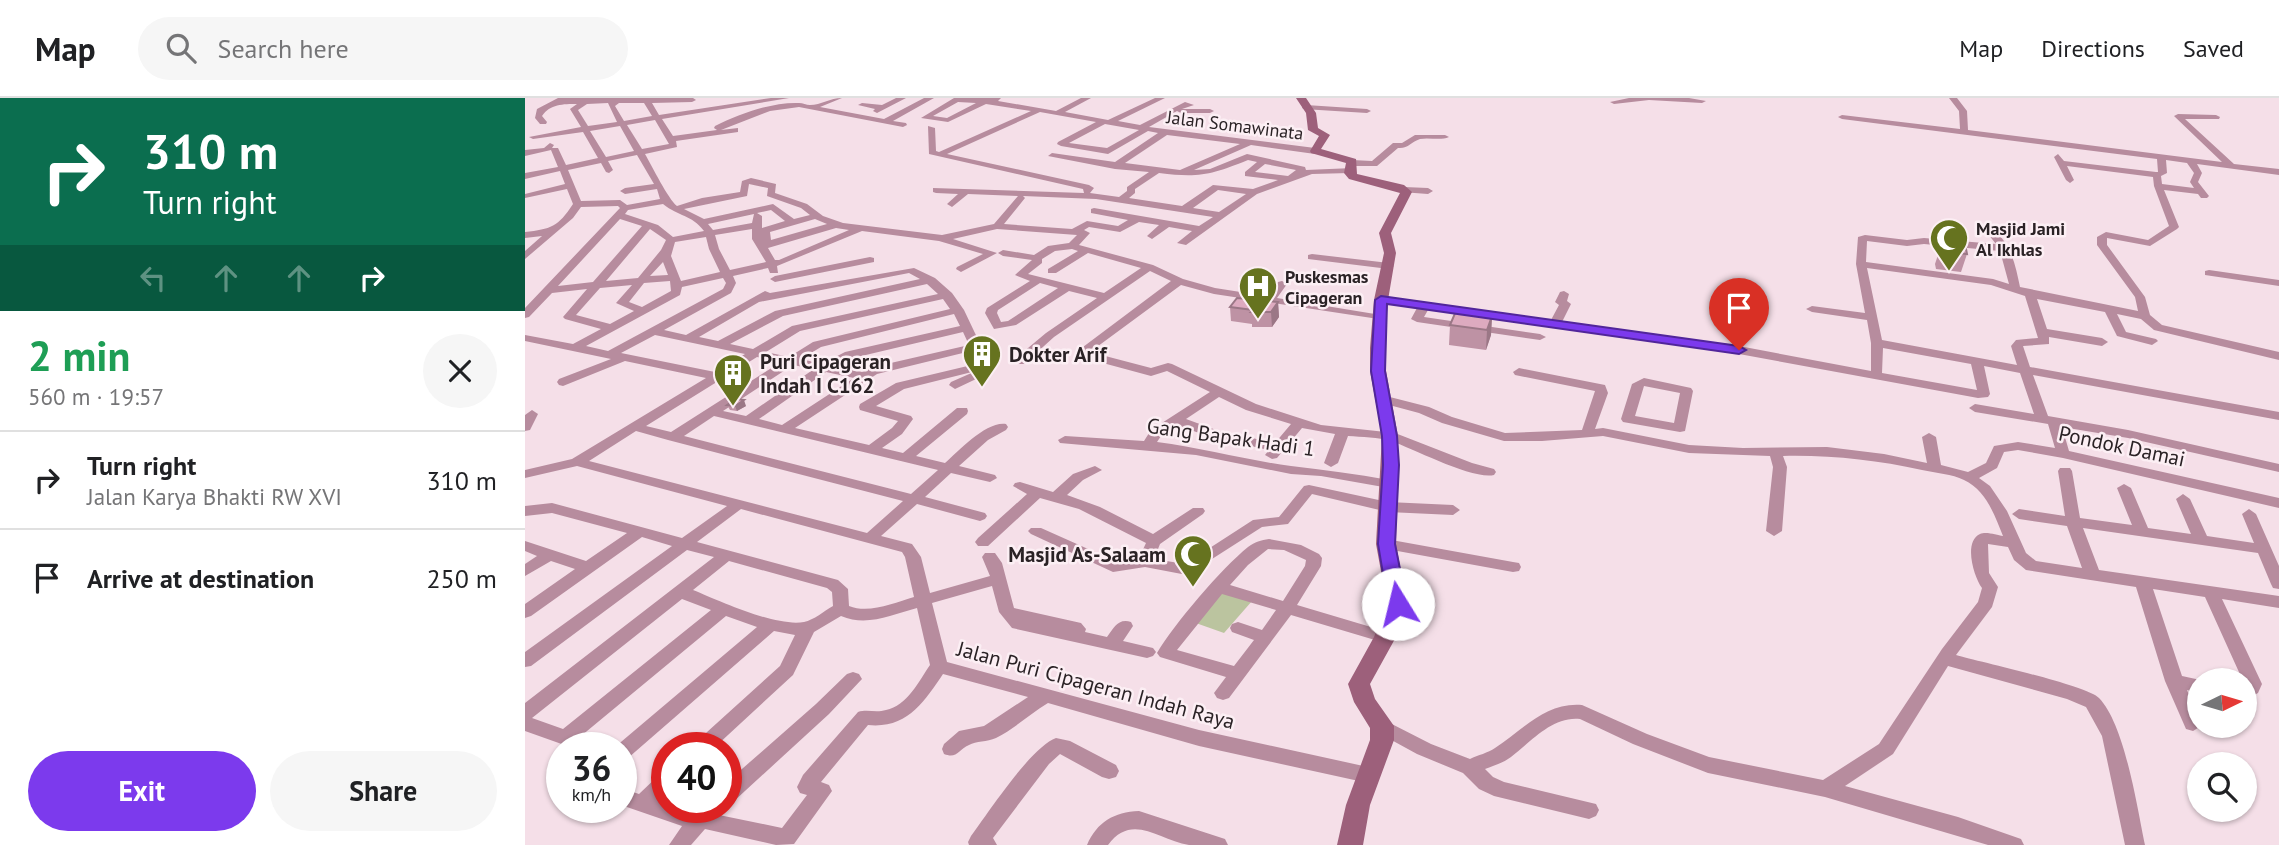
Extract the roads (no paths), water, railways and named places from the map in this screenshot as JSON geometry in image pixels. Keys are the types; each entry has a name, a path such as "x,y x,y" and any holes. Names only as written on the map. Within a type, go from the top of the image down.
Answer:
{"street":[{"path":"708,98 719,106"},
{"path":"661,120 719,106 785,98"},
{"path":"875,98 861,105 881,109 902,98"},
{"path":"885,122 930,98"},
{"path":"1024,107 1039,98"},
{"path":"1057,113 1087,98"},
{"path":"1161,98 1106,122 1044,155 1048,159 1180,173 1210,172 1247,157 1263,160 1302,169 1292,178 1248,174 1263,160"},
{"path":"1172,111 1212,107 1178,98"},
{"path":"1953,98 1963,111 1964,132"},
{"path":"1614,102 1624,99 1702,101"},
{"path":"543,122 538,113 559,100 619,100 661,120 697,130 735,130"},
{"path":"587,100 574,108 583,129 609,170"},
{"path":"563,383 617,356 653,331 727,291 731,283 715,249 711,233 703,222 670,206 611,105 619,100"},
{"path":"661,120 695,100"},
{"path":"811,108 834,100"},
{"path":"714,131 737,119 768,109 834,100"},
{"name":"Jalan Somawinata","path":"991,101 948,120 925,118 957,100 991,101 1144,129 1315,151"},
{"path":"1304,103 1367,111"},
{"path":"1304,103 1311,113 1313,130 1325,135 1315,151 1346,158 1353,177 1404,190 1428,191"},
{"path":"736,104 768,109"},
{"path":"1062,145 1108,151 1160,117 1185,104 1190,105"},
{"path":"799,106 903,125"},
{"path":"1114,109 1160,117"},
{"path":"939,155 1039,110"},
{"path":"525,150 535,133 583,129 621,122 714,114 717,116"},
{"path":"2215,117 2178,116 2231,166"},
{"path":"1842,117 2279,172"},
{"path":"2181,119 2228,124"},
{"path":"661,120 697,130"},
{"path":"543,202 602,160 674,145 661,120"},
{"path":"1221,139 1227,124 1251,126"},
{"path":"931,128 932,152 1089,188 1083,195"},
{"path":"1115,166 1165,132"},
{"path":"1182,243 1254,192 1316,170 1374,164 1396,145 1403,146 1418,137 1445,136"},
{"path":"1180,173 1250,142"},
{"path":"2050,144 2070,180"},
{"path":"525,150 552,148 568,182 570,216 525,256"},
{"path":"2062,163 2157,175 2163,173 2161,158"},
{"path":"2158,186 2204,195 2194,182 2198,173 2191,162"},
{"path":"1025,172 1034,166"},
{"path":"525,167 620,203 622,211 641,224 669,235 666,257 678,290 673,296 572,349"},
{"path":"1156,171 1130,189 1132,191 1094,211 1203,230"},
{"path":"2157,175 2158,186 2173,227 2146,243 2112,235 2101,239 2102,245 2140,297 2145,316 2152,324 2167,332 2279,356"},
{"path":"525,176 568,182"},
{"path":"526,313 622,211 744,194 745,183 751,181 773,186 770,194 804,206 816,216 835,225"},
{"path":"525,186 568,182"},
{"path":"526,196 568,182"},
{"path":"625,191 660,186"},
{"path":"1185,209 1216,187 1254,192"},
{"path":"936,190 1083,195 1220,215"},
{"path":"1404,190 1406,192 1401,204 1385,233 1390,253 1381,309 1377,359 1382,403 1390,436 1386,544 1398,604 1385,637 1359,684 1365,702 1382,726 1424,749 1470,767 1486,783 1501,790 1589,810"},
{"path":"952,204 966,191"},
{"path":"989,202 999,192"},
{"path":"997,226 1011,205 1020,198"},
{"path":"703,222 773,207 792,222"},
{"path":"765,245 764,230 816,216"},
{"path":"1075,231 1087,224 1120,229 1138,218"},
{"path":"644,310 622,304 668,245 757,220 756,235 778,263 776,287"},
{"path":"1151,236 1168,223"},
{"path":"610,224 641,224"},
{"path":"611,328 569,317 641,224"},
{"path":"765,245 835,225 941,238 992,253 961,269"},
{"path":"941,238 997,226 1085,234 1072,247"},
{"path":"778,263 862,227"},
{"path":"525,234 549,232"},
{"path":"1993,234 2004,248 2015,287"},
{"path":"1874,374 1877,371 1877,343 1861,264 1862,239 1865,237 1907,243 1924,241 2004,248"},
{"path":"1003,253 1036,258 1052,248 1072,247 1149,267 1179,281 1213,291 1269,300 1381,309 1425,304 1739,350 1981,394 1977,362"},
{"path":"1052,271 1086,250"},
{"path":"548,290 727,275 822,255"},
{"path":"1312,257 1389,266"},
{"path":"1036,258 1038,261 1020,275 1106,297"},
{"path":"688,338 776,287 870,260"},
{"path":"1861,264 2015,287 2029,294 2145,316"},
{"path":"1020,361 1050,335 1149,267"},
{"path":"776,287 824,285 904,270 930,280 948,295 988,368"},
{"path":"2209,272 2279,283"},
{"path":"720,345 774,314 930,280"},
{"path":"1037,281 993,308 991,313 998,327 1006,327 1066,288"},
{"path":"1179,281 1081,353 1151,372 1168,367 1251,407 1320,429 1390,436 1489,472"},
{"path":"1269,300 1282,284"},
{"path":"824,285 833,320"},
{"path":"1555,324 1565,304 1561,302 1564,294"},
{"path":"2029,294 2044,342 2023,341 2017,344 2063,454"},
{"path":"525,474 577,462 796,328 948,295"},
{"path":"1425,304 1417,319 1540,337"},
{"path":"1812,309 1871,317"},
{"path":"673,437 817,344 958,310"},
{"path":"2110,310 2121,334 2152,341"},
{"path":"749,419 825,367 849,355 967,328"},
{"path":"653,331 867,374"},
{"path":"2042,332 2102,342"},
{"path":"525,338 717,376"},
{"path":"1877,343 2279,416"},
{"path":"786,428 867,374 975,348"},
{"path":"867,351 867,374"},
{"path":"955,385 988,368"},
{"path":"871,450 897,431 907,419 865,407 873,401 900,386 988,368"},
{"path":"1519,372 1593,384 1601,388 1602,393 1588,431"},
{"path":"1382,403 1437,416 1504,437 1542,437 1588,431 1644,431 1681,428 1687,391 1644,382 1637,384 1627,417 1644,431 1689,449 1856,454 1970,477 1985,489 2000,511 2019,556 2032,566 2279,602"},
{"path":"1150,440 1218,393"},
{"path":"1975,408 2127,434 2279,468"},
{"path":"905,458 962,411"},
{"path":"712,412 990,478"},
{"path":"525,427 532,414"},
{"path":"1176,420 1216,434 1277,448"},
{"path":"1267,462 1300,422"},
{"path":"635,427 980,516"},
{"path":"869,539 983,437 1002,428"},
{"path":"1331,463 1343,431"},
{"path":"1929,437 1935,468"},
{"name":"Gang Bapak Hadi 1","path":"1065,440 1150,440 1389,484"},
{"name":"Pondok Damai","path":"1970,477 1992,465 1999,449 2008,446 2063,454 2279,502"},
{"path":"1774,531 1780,467 1775,451"},
{"name":"Jalan Puri Cipageran Indah Raya","path":"577,462 911,552 939,666 1212,741 1368,775"},
{"path":"1056,497 1079,477 1095,470"},
{"path":"2065,471 2073,521 2093,576"},
{"path":"1020,485 1036,494 1056,497 1094,510 1154,541"},
{"path":"2124,488 2142,531"},
{"path":"1036,531 1113,567 1145,562 1175,569 1191,569 1258,523 1283,521 1308,489 1388,508 1453,510"},
{"path":"983,542 1036,494"},
{"path":"2183,499 2201,540"},
{"path":"525,661 737,505"},
{"path":"525,511 552,508 836,585 840,589 842,601 840,610"},
{"path":"1145,562 1154,541 1198,511"},
{"path":"2019,514 2263,549"},
{"path":"2249,514 2279,584"},
{"path":"525,612 639,532"},
{"path":"1825,789 1886,749 1945,659 1986,603 1990,587 1984,582 1981,569 1980,543 1984,538 2012,543"},
{"path":"1223,694 1286,608 1313,566 1314,558 1273,543 1256,548 1185,625 1165,653 1236,673"},
{"path":"1386,544 1513,567"},
{"path":"525,546 589,568"},
{"path":"525,571 549,555"},
{"path":"525,713 726,556"},
{"path":"991,557 1007,612 1018,624 1147,652"},
{"path":"681,592 771,624 807,628 840,610 857,616 923,601 999,579"},
{"path":"2143,583 2174,681 2187,710"},
{"path":"1220,588 1385,637"},
{"path":"2211,593 2246,668"},
{"path":"573,732 725,608"},
{"path":"637,739 771,624"},
{"path":"1112,643 1125,626"},
{"path":"719,732 787,670 807,628"},
{"path":"1238,628 1265,637"},
{"path":"1945,659 2072,693 2092,702 2111,735 2135,845"},
{"path":"730,823 787,838 822,791 807,787 810,781 864,717 880,720 898,716 939,666"},
{"path":"742,781 826,708 853,679"},
{"path":"2174,681 2187,684"},
{"path":"951,749 967,736 978,738 991,734 1011,717 1045,696"},
{"path":"1470,767 1501,754 1543,721 1571,711 1590,715 1640,739 1708,765 1825,789 1958,826 2014,845"},
{"path":"525,723 550,732"},
{"path":"1350,845 1368,775 1382,740 1382,726"},
{"path":"987,845 978,842 1051,749 1063,746 1109,771"},
{"path":"642,804 651,795"},
{"path":"637,802 651,806"},
{"path":"1097,845 1110,826 1127,820 1139,820 1218,845"},
{"path":"679,845 698,823"}],"place":[{"name":"Masjid Jami Al Ikhlas","path":"1949,272"},
{"name":"Puskesmas Cipageran","path":"1258,320"},
{"name":"Dokter Arif","path":"982,388"},
{"name":"Puri Cipageran Indah I C162","path":"733,407"},
{"name":"Masjid As-Salaam","path":"1193,588"}]}
